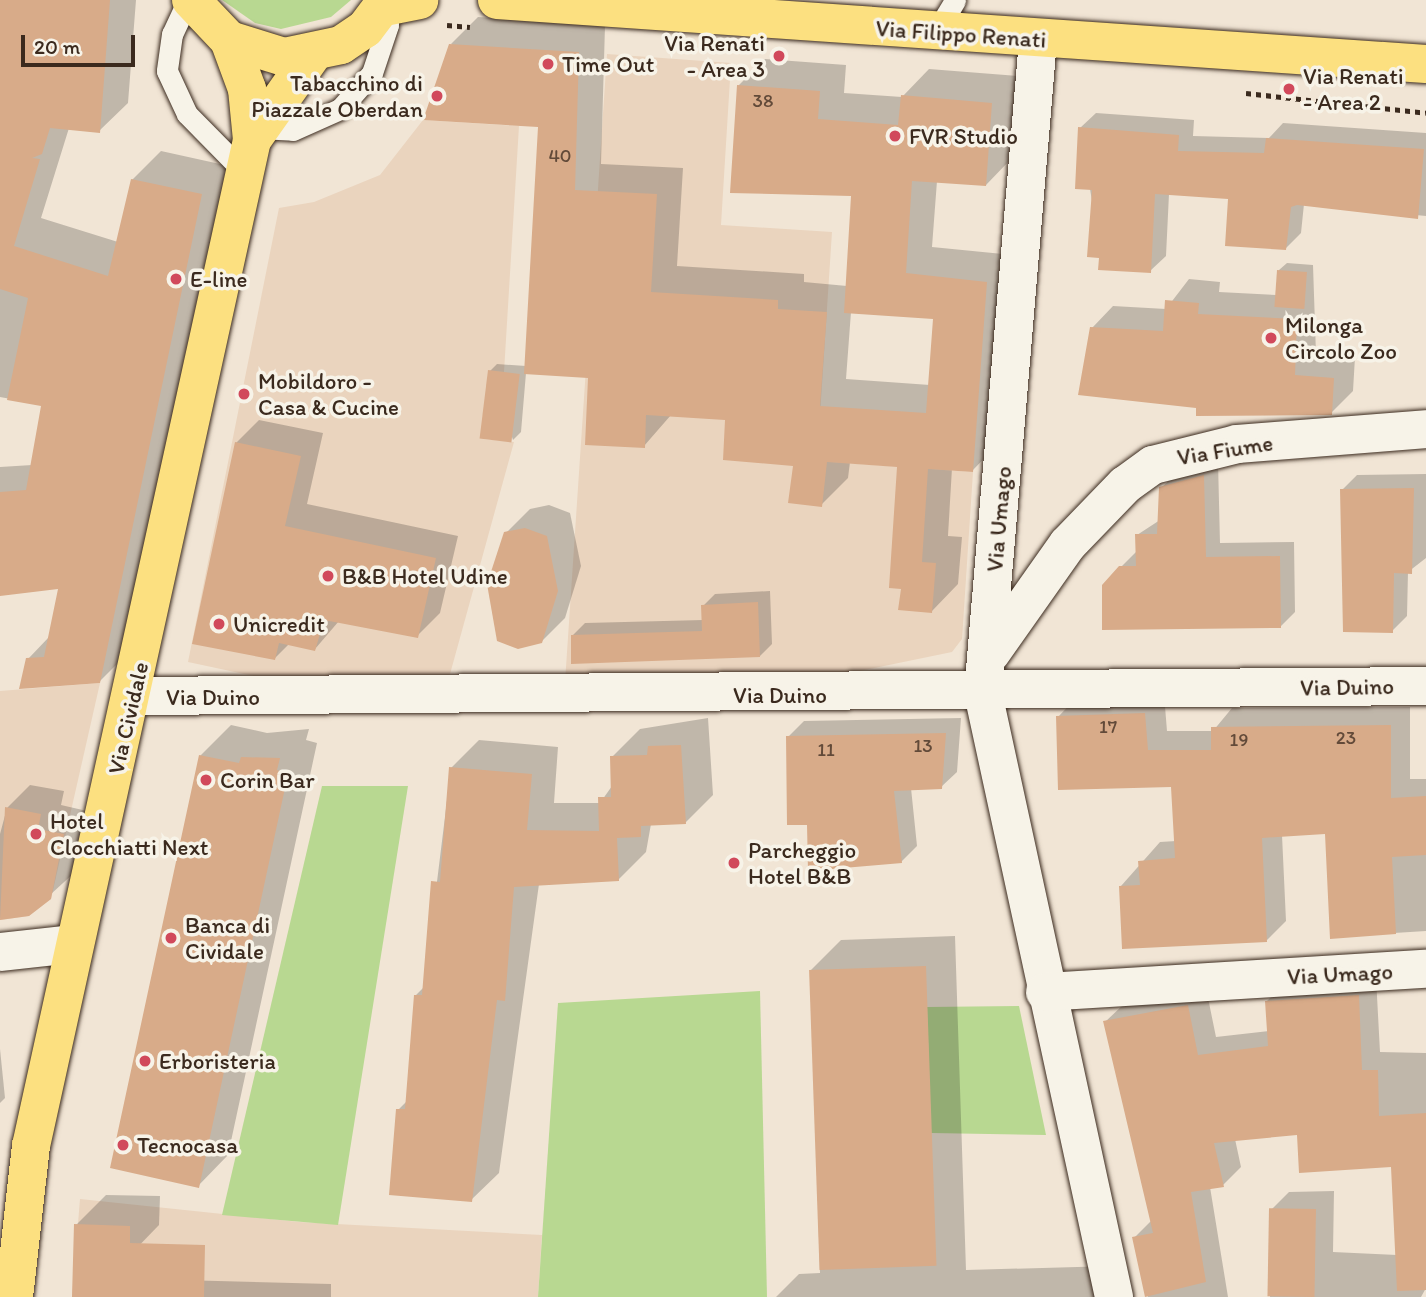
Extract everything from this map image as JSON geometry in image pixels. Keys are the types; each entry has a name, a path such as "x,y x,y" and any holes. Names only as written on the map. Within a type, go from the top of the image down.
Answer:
{"main road":[{"path":"189,0 229,40 256,52 313,54 341,45 397,2"},
{"name":"Via Filippo Renati","path":"497,0 709,8 1038,40 1426,64"},
{"path":"229,40 247,89 252,147"},
{"path":"252,147 313,54"},
{"name":"Via Cividale","path":"14,1297 31,1146 74,944 134,696 252,147"}],"street":[{"name":"Via Umago","path":"1038,40 986,675 1045,992 1114,1297"},
{"name":"Via Fiume","path":"986,675 1068,544 1125,485 1153,466 1237,444 1426,429"},
{"name":"Via Duino","path":"134,696 986,675 1426,686"},
{"path":"0,951 74,944"},
{"name":"Via Umago","path":"1045,992 1426,969"}],"lane":[{"path":"189,0 168,52 173,89 205,136 252,147 340,109 372,73 397,2"},
{"path":"936,32 955,0"}],"shaded area":[{"path":"607,54 731,63 721,225 832,232 817,461 973,472 962,639 952,652 850,673 565,682"},
{"path":"423,120 519,126 504,372 488,371 484,439 514,442 447,685 277,681 188,662 279,208 314,202 380,175"},
{"path":"100,683 51,899 29,916 0,920 0,691"},
{"path":"80,1199 299,1222 542,1235 538,1297 72,1297"}],"green space":[{"path":"222,0 351,0 331,17 281,29 255,23"},
{"path":"322,786 408,786 338,1225 222,1215"},
{"path":"760,991 767,1297 538,1297 558,1003"},
{"path":"1019,1006 1046,1135 931,1133 927,1007"}],"building":[{"path":"0,0 110,0 100,133 50,128 42,154 32,158 40,159 14,246 108,276 131,179 202,194 100,683 19,689 26,658 44,657 58,589 0,596 0,492 26,490 41,406 7,400 28,298 0,289"},
{"path":"449,44 579,52 575,190 657,194 651,292 778,300 778,309 827,312 820,406 926,413 933,319 844,313 851,196 730,193 737,85 820,91 818,119 898,125 901,95 992,103 986,186 912,181 906,273 987,282 973,472 928,469 922,562 936,563 932,613 898,610 901,589 889,588 897,467 827,462 822,507 788,503 793,466 723,460 725,420 646,415 645,448 585,445 588,378 524,374 538,127 423,120"},
{"path":"1078,127 1179,135 1178,151 1264,153 1266,138 1424,149 1418,219 1297,205 1291,207 1286,250 1225,246 1228,199 1155,194 1151,273 1098,270 1099,258 1087,257 1092,190 1075,189"},
{"path":"1277,270 1307,272 1304,309 1274,307"},
{"path":"1165,300 1199,303 1198,314 1297,319 1295,375 1334,378 1332,415 1196,416 1196,408 1078,395 1090,327 1163,331"},
{"path":"488,370 520,374 511,442 480,438"},
{"path":"235,442 301,456 285,526 436,558 418,638 324,620 315,651 279,643 275,660 192,644"},
{"path":"1204,475 1206,557 1280,556 1281,628 1102,630 1102,585 1119,566 1136,566 1135,534 1157,534 1159,487"},
{"path":"1414,488 1412,574 1394,573 1393,633 1343,632 1340,489"},
{"path":"525,528 547,536 558,591 542,643 518,649 497,641 487,584 504,532"},
{"path":"758,602 760,657 571,664 571,635 702,631 701,605"},
{"path":"1145,713 1148,750 1211,750 1211,727 1391,725 1391,798 1426,796 1426,855 1392,857 1396,934 1330,939 1325,834 1262,838 1267,942 1122,949 1119,886 1140,885 1138,861 1175,858 1171,787 1058,790 1056,716"},
{"path":"946,733 942,789 894,791 902,863 808,871 807,825 787,825 786,736"},
{"path":"681,745 686,824 641,826 641,837 617,838 619,881 514,887 505,1001 497,1000 472,1202 389,1195 396,1109 405,1109 414,995 422,995 431,881 440,882 449,767 532,774 527,830 599,831 598,797 611,797 610,756 647,755 648,746"},
{"path":"199,755 239,763 241,757 280,758 277,770 288,774 199,1188 110,1168"},
{"path":"5,807 41,814 38,829 64,834 51,899 29,916 0,920"},
{"path":"926,966 936,1266 820,1270 809,970"},
{"path":"1359,995 1362,1070 1378,1070 1379,1116 1426,1113 1426,1290 1397,1291 1391,1167 1299,1173 1297,1135 1214,1143 1224,1187 1191,1192 1206,1282 1145,1297 1132,1237 1153,1233 1103,1021 1188,1005 1198,1055 1268,1046 1265,1001"},
{"path":"1269,1208 1316,1209 1314,1297 1267,1296"},
{"path":"74,1224 130,1226 130,1243 205,1245 204,1297 72,1297"}],"place":[{"name":"Via Renati - Area 3","path":"779,56"},
{"name":"Time Out","path":"548,64"},
{"name":"Via Renati - Area 2","path":"1289,89"},
{"name":"Tabacchino di Piazzale Oberdan","path":"437,96"},
{"name":"FVR Studio","path":"895,136"},
{"name":"E-line","path":"176,279"},
{"name":"Milonga Circolo Zoo","path":"1271,338"},
{"name":"Mobildoro - Casa & Cucine","path":"244,394"},
{"name":"B&B Hotel Udine","path":"328,576"},
{"name":"Unicredit","path":"219,624"},
{"name":"Corin Bar","path":"206,780"},
{"name":"Hotel Clocchiatti Next","path":"36,834"},
{"name":"Parcheggio Hotel B&B","path":"734,863"},
{"name":"Banca di Cividale","path":"171,938"},
{"name":"Erboristeria","path":"145,1061"},
{"name":"Tecnocasa","path":"123,1145"}]}
